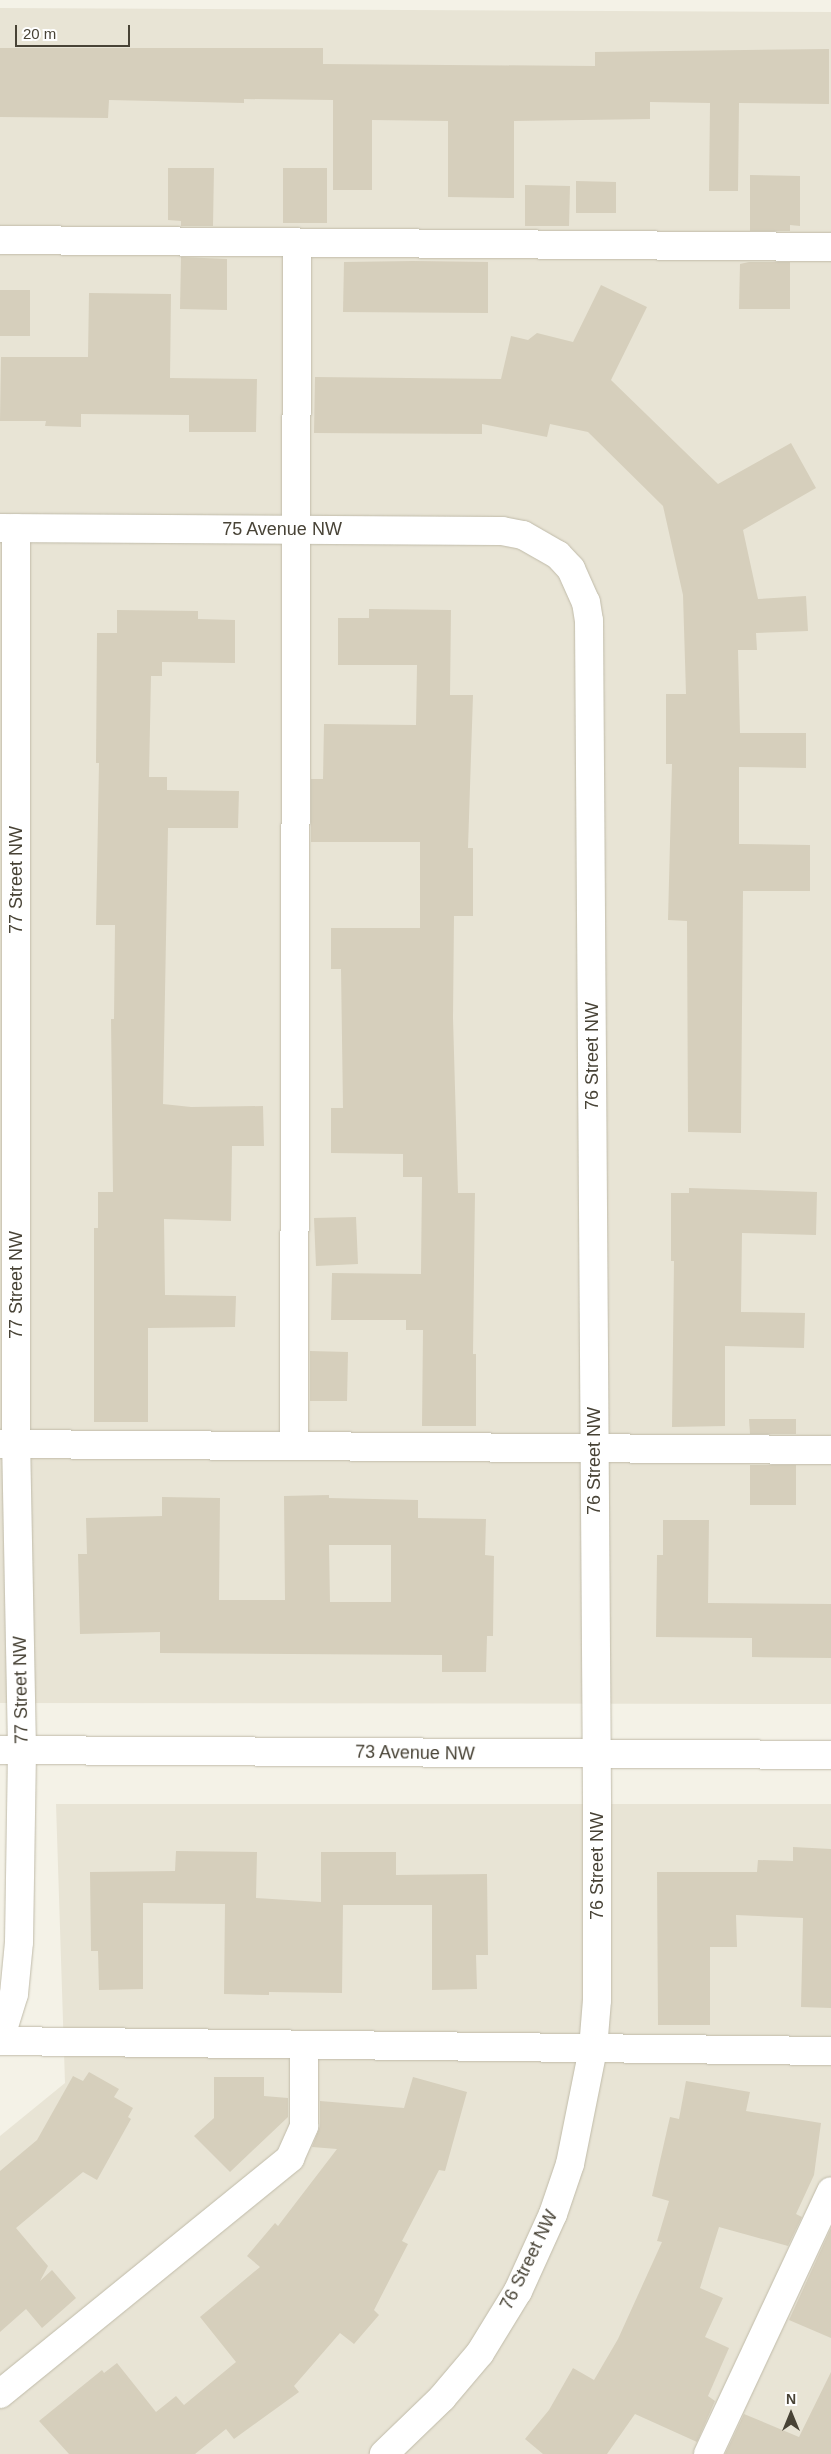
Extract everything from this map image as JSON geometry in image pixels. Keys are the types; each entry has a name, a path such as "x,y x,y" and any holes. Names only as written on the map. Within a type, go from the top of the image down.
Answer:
{"street":[{"path":"0,240 831,247"},
{"path":"294,1446 298,243"},
{"name":"75 Avenue NW","path":"8,528 502,531 523,535 558,555"},
{"name":"77 Street NW","path":"0,2040 14,1994 19,1942 11,1750 8,1444 8,528"},
{"name":"76 Street NW","path":"384,2454 442,2398 480,2353 518,2291 553,2214 574,2146 593,2049 597,2000 597,1755 590,621 581,586 558,555"},
{"path":"8,1444 831,1450"},
{"name":"73 Avenue NW","path":"11,1750 831,1755"},
{"path":"0,2040 831,2051"},
{"path":"0,2394 290,2158 304,2126 304,2045"},
{"path":"708,2454 831,2191"}],"shaded area":[{"path":"0,8 831,12 831,1704 0,1703"},
{"path":"56,1804 831,1804 831,2454 0,2454 0,2136 65,2083"}],"building":[{"path":"0,48 323,48 323,64 595,66 595,52 829,49 829,104 739,103 738,191 709,191 710,103 650,102 650,119 514,121 514,198 448,197 448,121 372,120 372,190 333,190 333,100 244,99 244,103 109,100 108,118 0,117"},
{"path":"168,168 214,168 213,226 181,226 181,221 168,220"},
{"path":"283,168 327,168 327,223 283,223"},
{"path":"750,175 800,176 800,226 790,225 790,231 750,231"},
{"path":"576,181 616,182 616,213 576,213"},
{"path":"525,185 570,186 569,226 525,226"},
{"path":"181,257 227,259 227,310 180,309"},
{"path":"344,262 488,262 488,313 343,312"},
{"path":"749,262 790,262 790,309 739,309 740,264"},
{"path":"601,285 647,307 611,380 718,484 791,443 816,488 743,530 758,599 806,596 808,631 756,633 757,650 738,650 740,733 806,733 806,768 739,767 739,844 810,845 810,891 743,891 741,1133 688,1132 687,921 668,920 672,764 666,764 666,694 686,694 683,595 663,506 588,432 550,424 547,437 482,424 482,434 314,433 315,377 501,379 511,336 528,340 537,333 573,342"},
{"path":"0,290 30,290 30,336 0,336"},
{"path":"89,293 171,294 170,378 257,379 256,432 189,432 189,415 81,414 81,427 45,426 46,421 0,421 1,357 88,357"},
{"path":"369,609 451,610 450,695 473,695 468,848 473,848 473,916 454,916 453,1018 458,1193 475,1193 473,1354 476,1354 476,1426 422,1426 423,1330 406,1330 406,1320 331,1320 332,1273 421,1274 422,1177 403,1177 403,1154 331,1153 331,1108 343,1108 341,969 331,969 331,928 420,928 420,842 311,842 311,779 323,779 324,724 416,725 417,665 338,665 338,618 369,618"},
{"path":"117,610 198,611 198,619 235,620 235,663 162,662 162,676 151,676 149,777 167,777 167,790 239,791 238,828 168,828 163,1104 191,1107 263,1106 264,1146 232,1146 231,1221 164,1219 165,1295 236,1296 235,1327 148,1328 148,1422 94,1422 94,1228 98,1228 98,1192 113,1192 111,1019 114,1019 115,925 96,925 99,763 96,763 97,633 117,633"},
{"path":"689,1188 817,1192 816,1235 742,1233 741,1312 805,1313 804,1348 725,1346 725,1426 672,1427 674,1261 671,1261 671,1193 689,1193"},
{"path":"356,1217 358,1264 316,1266 314,1218"},
{"path":"310,1351 348,1352 347,1401 310,1401"},
{"path":"749,1419 796,1419 796,1434 750,1434"},
{"path":"750,1465 796,1465 796,1505 750,1505"},
{"path":"329,1495 329,1498 418,1500 418,1518 486,1519 485,1555 494,1556 493,1636 487,1636 486,1672 442,1672 442,1655 160,1653 160,1632 80,1634 78,1554 87,1554 86,1518 162,1516 162,1497 220,1498 219,1600 285,1600 284,1496","holes":["329,1545 391,1545 391,1602 330,1602"]},
{"path":"663,1520 709,1520 708,1603 831,1604 831,1658 752,1657 752,1638 656,1637 657,1555 663,1555"},
{"path":"793,1847 831,1849 831,2008 801,2007 803,1918 736,1915 737,1947 710,1947 710,2025 658,2025 657,1872 757,1872 758,1860 793,1861"},
{"path":"176,1851 257,1852 256,1898 321,1902 321,1852 396,1852 396,1875 487,1874 488,1955 476,1955 477,1989 432,1990 432,1905 343,1905 342,1993 269,1992 269,1995 224,1994 225,1904 143,1903 143,1989 99,1990 98,1951 91,1951 90,1872 175,1871"},
{"path":"89,2072 119,2089 114,2097 133,2108 128,2117 131,2119 97,2180 83,2172 16,2228 48,2266 40,2281 52,2270 76,2298 42,2328 26,2309 0,2332 0,2171 37,2140 73,2076 83,2081"},
{"path":"214,2077 264,2077 264,2096 288,2098 288,2117 230,2172 194,2136 214,2118"},
{"path":"413,2077 467,2092 445,2171 439,2170 402,2241 408,2244 374,2310 379,2315 354,2344 340,2333 294,2386 299,2392 234,2439 226,2429 195,2454 69,2454 39,2421 102,2370 104,2373 117,2363 156,2412 176,2396 184,2405 236,2362 200,2317 260,2267 247,2256 275,2223 278,2226 337,2149 312,2147 320,2126 320,2101 404,2108"},
{"path":"686,2081 750,2092 746,2111 821,2123 814,2175 796,2214 802,2217 788,2246 719,2227 700,2288 723,2298 705,2337 729,2348 708,2396 715,2401 697,2442 635,2414 607,2454 543,2454 525,2439 549,2410 573,2368 594,2380 618,2339 662,2242 657,2241 669,2201 652,2196 670,2117 679,2119"},
{"path":"831,2228 831,2338 789,2320"},
{"path":"831,2372 831,2454 725,2454 744,2414 799,2437"}]}
